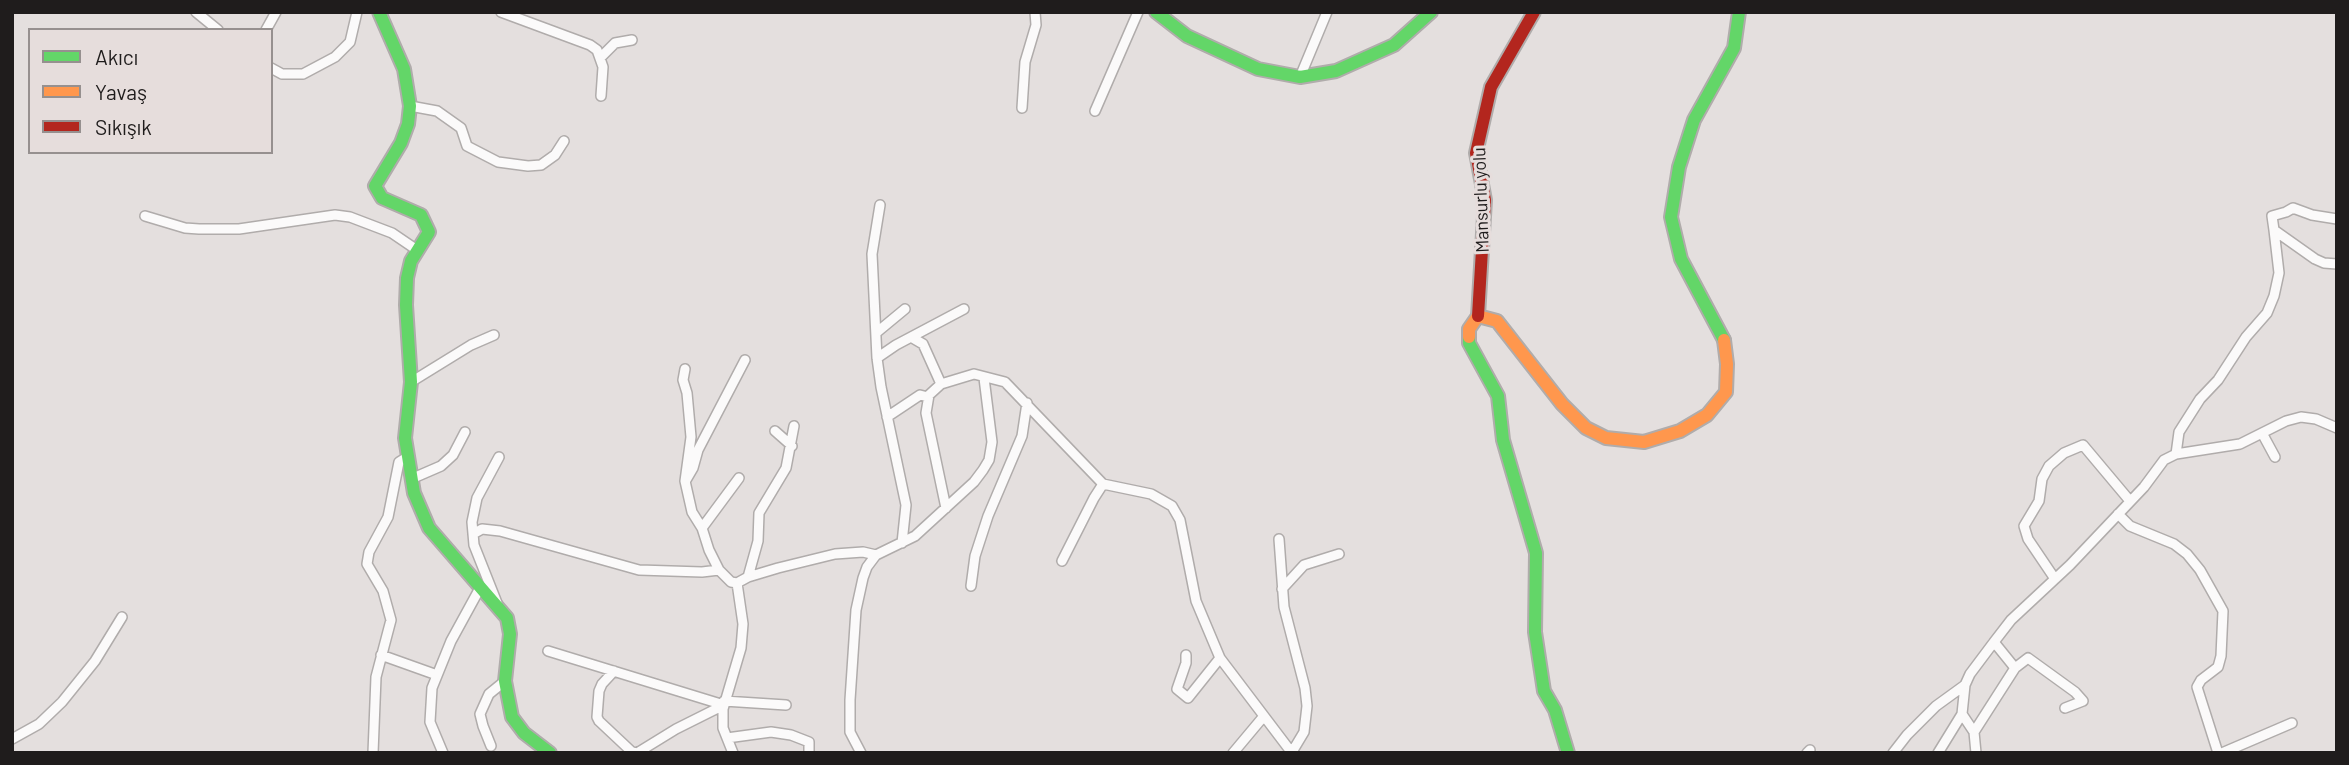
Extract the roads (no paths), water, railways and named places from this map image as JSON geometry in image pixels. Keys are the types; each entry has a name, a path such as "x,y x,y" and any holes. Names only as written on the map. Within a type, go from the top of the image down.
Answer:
{"street":[{"path":"196,12 216,28"},
{"path":"268,28 276,12"},
{"path":"273,69 282,74 303,74 335,57 350,42 357,12"},
{"path":"379,12 404,69 410,106 408,124 401,142 375,186 382,198 421,215 429,232 417,250 407,278 405,305 411,382 405,438 411,479 419,510 429,527 507,618 510,634 505,681 509,707 517,725 550,753"},
{"path":"501,12 590,46 601,57 601,96"},
{"path":"1022,108 1025,62 1036,25 1035,12"},
{"path":"1095,111 1138,12"},
{"path":"1156,12 1187,36 1258,69 1300,77 1336,71 1394,45 1431,12"},
{"path":"1300,77 1327,12"},
{"name":"Mansurlu yolu","path":"1534,12 1491,87 1476,153 1485,200 1484,244 1478,316 1469,329 1469,344 1498,396 1503,440 1536,554 1535,632 1544,691 1555,710 1568,753"},
{"path":"1478,316 1497,321 1562,404 1586,428 1606,438 1644,442 1680,431 1707,415 1726,392 1727,364 1723,336 1681,259 1671,216 1679,167 1694,120 1734,48 1740,12"},
{"path":"601,57 615,43 632,40"},
{"path":"410,106 437,111 461,128 467,146 498,162 541,165 555,155 564,141"},
{"path":"880,205 872,254 877,358 906,505 902,542"},
{"path":"2176,454 2179,432 2200,399 2218,380 2232,356 2271,305 2279,273 2272,216 2293,208 2312,215 2337,219"},
{"path":"145,216 185,228 239,229 335,215 350,217 392,233 417,250"},
{"path":"2274,230 2315,259 2337,264"},
{"path":"876,333 905,309"},
{"path":"877,358 964,309"},
{"path":"411,382 471,345 495,335"},
{"path":"911,337 923,344 942,384"},
{"path":"685,481 693,468 698,450 745,360"},
{"path":"685,369 683,380 687,393 691,437 685,481 692,512 702,528 709,550 719,570 731,582 737,583 748,577 835,554 863,552 876,555"},
{"path":"946,508 926,413 928,397 942,384 974,374 1004,382 1103,484 1151,494 1172,506 1180,520 1196,601 1220,658 1292,753 1304,732 1306,688 1282,589 1279,539"},
{"path":"861,753 850,732 856,610 863,578 876,555 915,536 974,482 989,460 992,442 984,378"},
{"path":"887,417 920,395 928,397"},
{"path":"971,586 975,556 988,516 1022,436 1027,403"},
{"path":"1938,753 1962,714 1965,685 1970,674 1994,642 2011,620 2055,579 2144,487 2164,460 2176,454 2240,444 2286,421 2301,417 2316,419 2337,428"},
{"path":"748,577 758,541 759,513 786,468 794,426"},
{"path":"775,431 792,446"},
{"path":"411,479 441,467 453,454 465,432"},
{"path":"2262,433 2275,457"},
{"path":"2055,579 2028,539 2024,526 2039,501 2042,479 2049,466 2064,453 2083,445 2130,501"},
{"path":"373,753 376,677 391,620 383,591 367,565 369,552 388,517 399,462 407,457"},
{"path":"497,605 474,545 472,523 477,498 499,457"},
{"path":"702,528 739,478"},
{"path":"1062,561 1103,484"},
{"path":"2118,514 2130,526 2174,544 2187,554 2200,570 2223,611 2218,667 2197,687 2220,753 2292,723"},
{"path":"473,534 482,530 500,531 639,570 719,570"},
{"path":"1282,589 1304,565 1339,554"},
{"path":"733,753 723,729 724,703 741,648 743,624 737,583"},
{"path":"443,753 430,722 430,704 451,641 480,588"},
{"path":"12,739 39,724 62,702 94,660 121,617"},
{"path":"1994,642 2015,668"},
{"path":"548,651 724,703 786,705"},
{"path":"381,655 438,675"},
{"path":"1186,655 1177,689 1188,698 1220,658"},
{"path":"1974,732 2015,668 2028,658 2075,692 2083,701 2065,708"},
{"path":"614,671 599,691 597,717 632,752 637,753 724,703"},
{"path":"491,746 480,714 489,694 505,681"},
{"path":"1893,753 1936,706 1965,685"},
{"path":"1962,714 1974,732 1976,753"},
{"path":"1233,753 1264,716"},
{"path":"727,737 771,732 791,735 808,742 808,753"}]}
